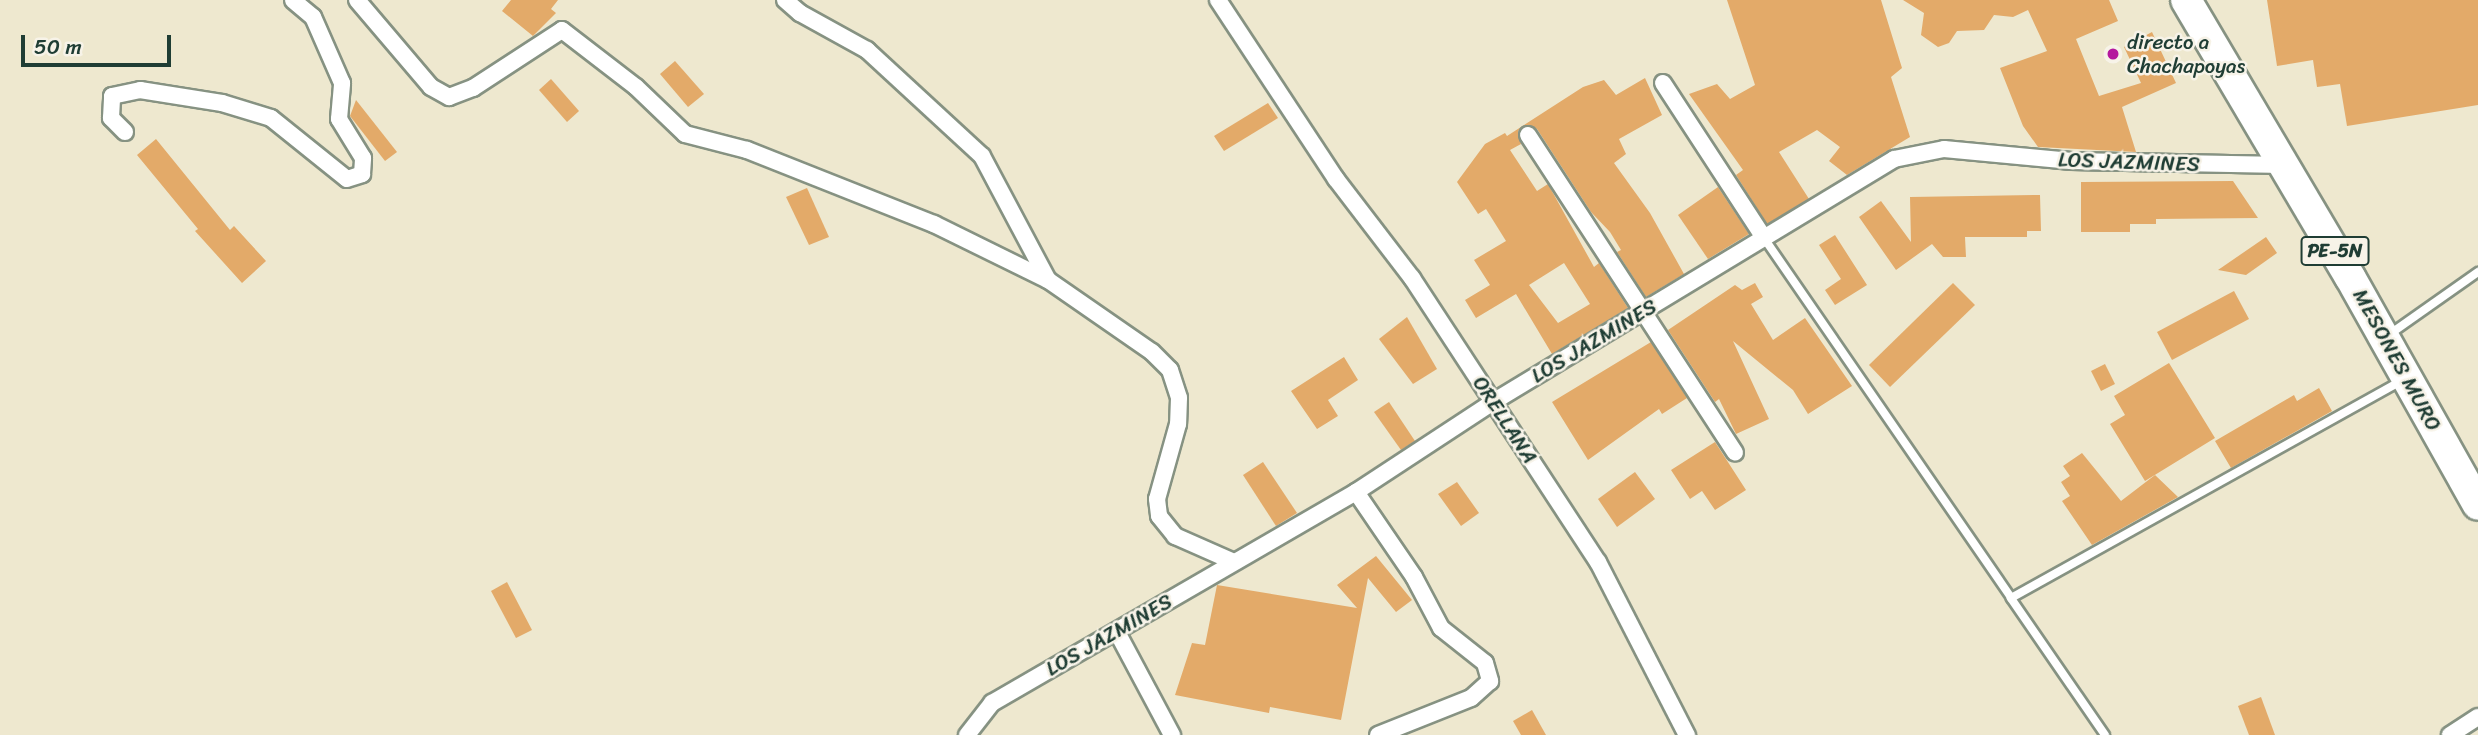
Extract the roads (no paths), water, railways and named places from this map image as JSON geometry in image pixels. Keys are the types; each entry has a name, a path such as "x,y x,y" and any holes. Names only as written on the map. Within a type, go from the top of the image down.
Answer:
{"highway":[{"name":"MESONES MURO","path":"2186,0 2284,165 2478,505"}],"street":[{"path":"125,132 111,118 112,96 140,90 222,103 271,118 347,179 362,174 363,158 339,119 342,83 313,17 293,0"},
{"path":"357,0 431,87 449,97 473,88 562,30 636,87 685,134 747,150 934,224 1048,280 1152,352 1170,370 1179,398 1178,425 1157,499 1159,516 1175,536 1234,562"},
{"path":"785,0 800,13 867,50 982,156 1048,280"},
{"name":"ORELLANA","path":"1218,0 1336,179 1412,278 1598,562 1686,735"},
{"path":"1663,83 1764,238"},
{"path":"1528,135 1646,311 1735,452"},
{"name":"LOS JAZMINES","path":"967,735 992,703 1356,492 1493,402 1894,159 1918,151 2071,161 2284,165"},
{"path":"1356,492 1414,577 1441,628 1485,663 1490,681 1471,698 1385,734"},
{"path":"1117,632 1172,735"},
{"path":"2450,735 2478,718"}],"lane":[{"path":"1764,238 2105,735"},
{"path":"2384,338 2478,272"},
{"path":"2011,597 2407,378"}],"place":[{"name":"directo a Chachapoyas","path":"2113,54"}]}
